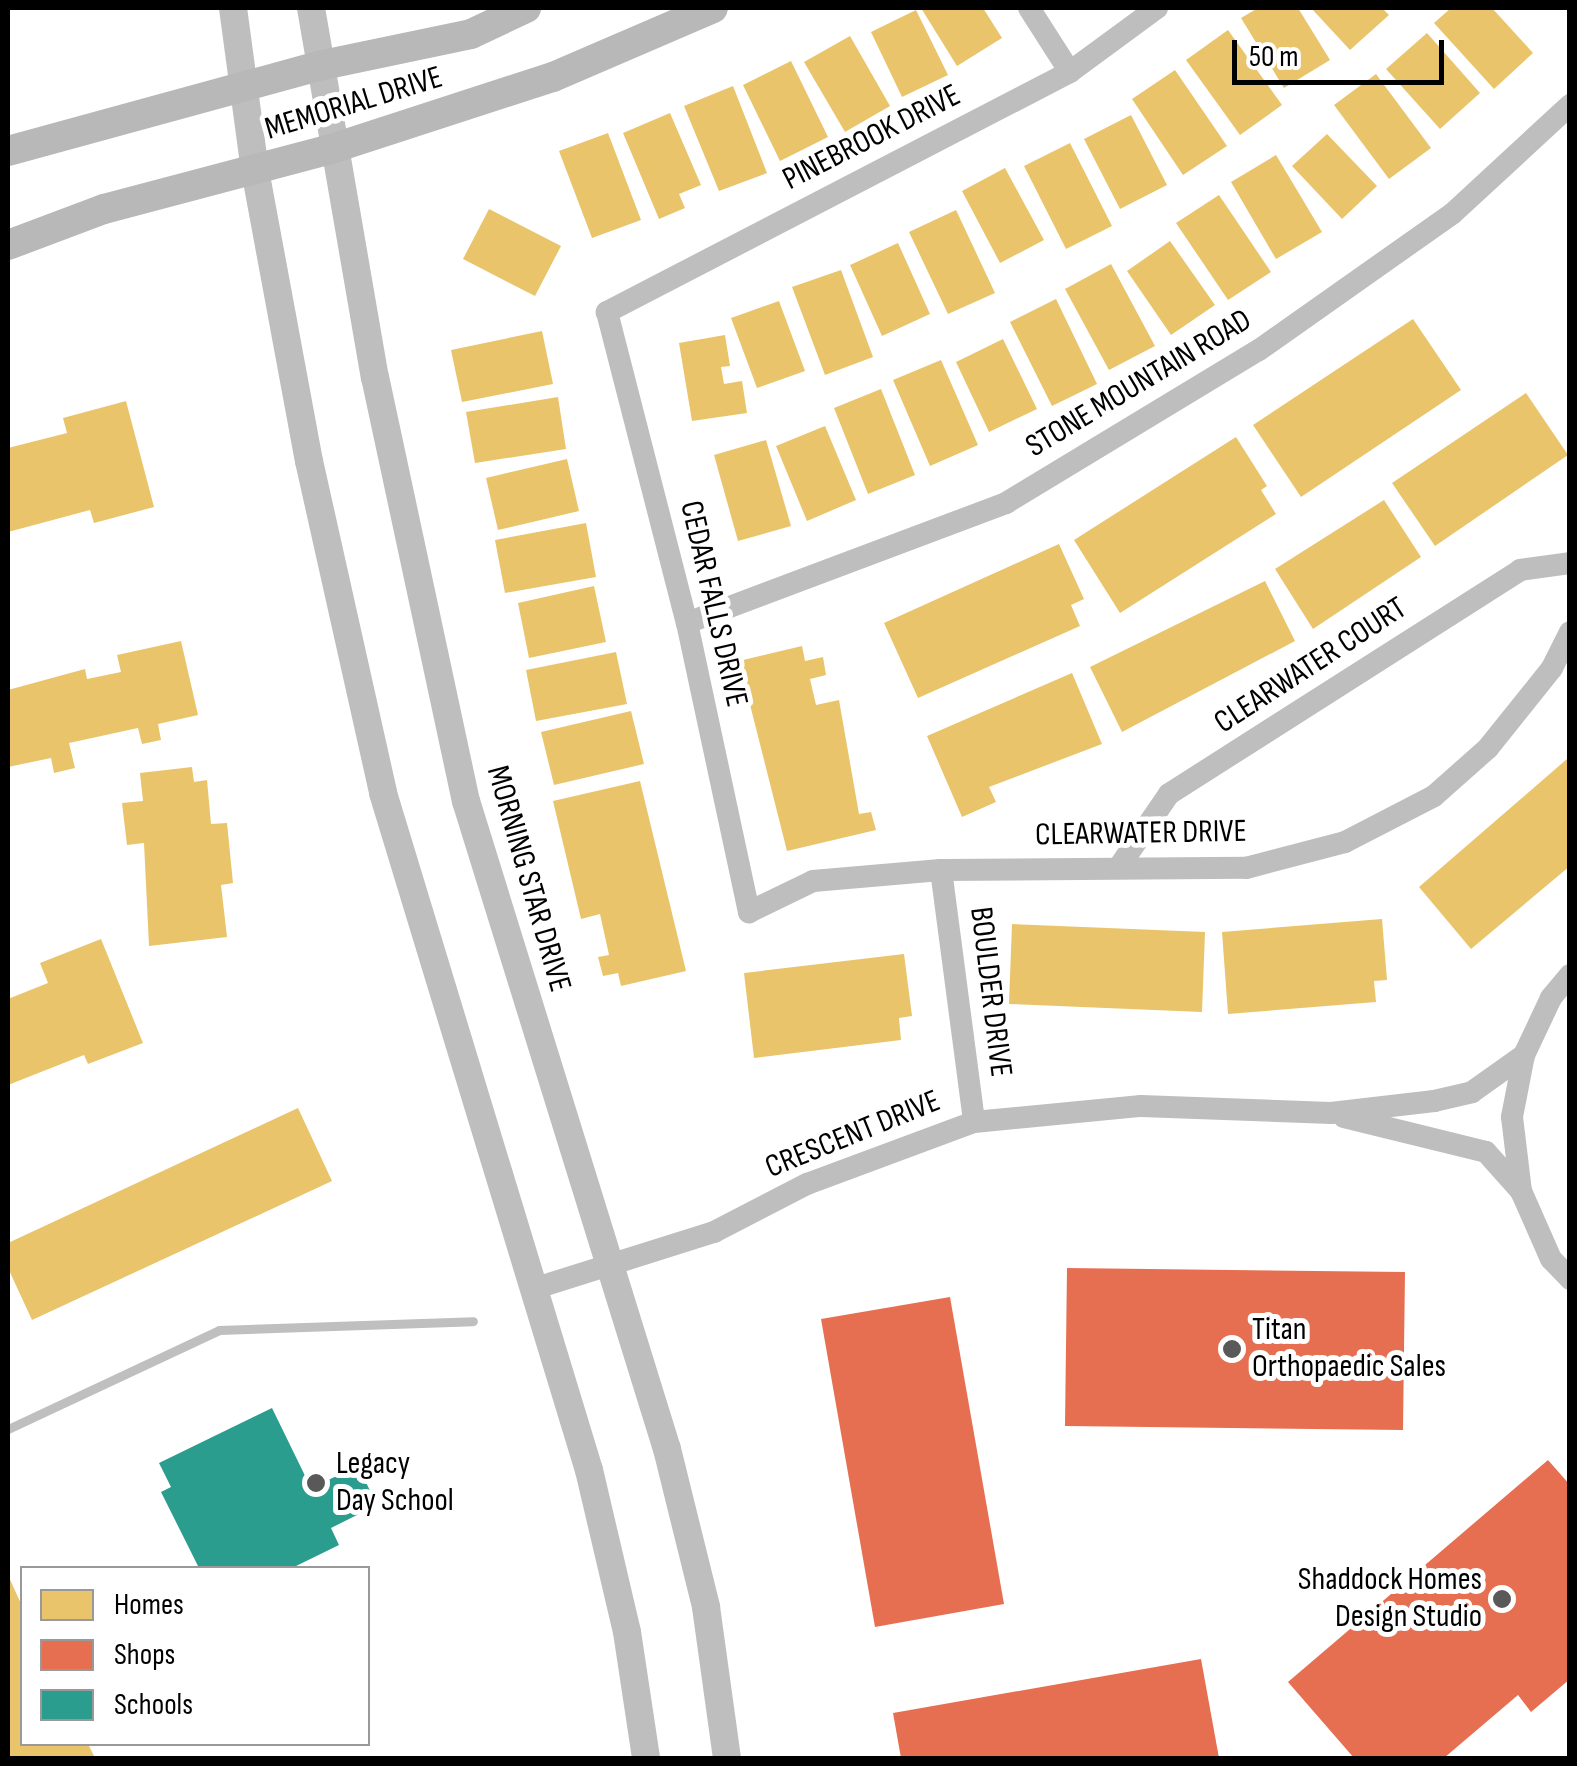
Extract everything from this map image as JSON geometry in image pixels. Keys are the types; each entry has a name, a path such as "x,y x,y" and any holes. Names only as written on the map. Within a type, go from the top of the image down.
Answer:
{"main road":[{"name":"MEMORIAL DRIVE","path":"8,151 318,66 471,34 526,8"},
{"name":"MEMORIAL DRIVE","path":"8,245 104,209 331,149 553,78 713,8"}],"street":[{"path":"233,8 255,170 309,461 395,842 589,1470 627,1632 646,1758"},
{"name":"MORNING STAR DRIVE","path":"311,8 331,149 466,801 667,1449 702,1590 728,1758"},
{"path":"1029,8 1070,72"},
{"name":"PINEBROOK DRIVE","path":"607,312 1070,72 1157,8"},
{"name":"STONE MOUNTAIN ROAD","path":"687,623 1006,503 1259,350 1452,214 1570,106"},
{"name":"CEDAR FALLS DRIVE","path":"607,312 687,623 749,912"},
{"name":"CLEARWATER COURT","path":"1119,867 1169,794 1520,570 1570,562"},
{"name":"CLEARWATER DRIVE","path":"749,912 813,881 941,870 1246,868 1345,842 1434,796 1488,748 1552,668 1570,632"},
{"name":"BOULDER DRIVE","path":"941,870 974,1122"},
{"path":"1570,976 1550,998 1524,1055 1512,1117 1520,1191 1551,1259 1570,1279"},
{"name":"CRESCENT DRIVE","path":"533,1289 714,1232 807,1184 914,1140 974,1122 1141,1106 1332,1113 1472,1092 1524,1055"},
{"name":"CRESCENT DRIVE","path":"1332,1113 1486,1152 1520,1191"}],"building: Homes":[{"path":"921,8 983,8 1002,38 957,66"},
{"path":"1258,8 1298,8 1330,60 1284,88 1241,18"},
{"path":"1311,8 1382,8 1389,15 1350,50"},
{"path":"1451,8 1492,8 1533,53 1494,89 1434,23"},
{"path":"916,10 948,75 902,97 871,32"},
{"path":"1228,30 1282,105 1240,135 1186,60"},
{"path":"1427,33 1480,93 1440,129 1386,69"},
{"path":"850,36 890,106 845,132 804,62"},
{"path":"791,61 828,137 780,161 743,85"},
{"path":"1175,70 1227,146 1183,175 1132,99"},
{"path":"1376,74 1431,148 1389,179 1334,105"},
{"path":"733,86 767,173 719,191 684,106"},
{"path":"670,113 701,185 679,194 685,208 659,219 623,133"},
{"path":"1131,115 1167,185 1120,209 1084,139"},
{"path":"608,133 641,220 592,238 559,151"},
{"path":"1327,134 1377,186 1342,219 1292,166"},
{"path":"1070,143 1112,226 1066,249 1024,166"},
{"path":"1276,155 1322,232 1276,259 1231,182"},
{"path":"1005,168 1044,240 1000,263 962,191"},
{"path":"1219,195 1271,272 1228,300 1176,223"},
{"path":"489,209 561,246 535,296 463,259"},
{"path":"956,210 995,293 948,314 909,232"},
{"path":"1170,241 1215,305 1171,335 1127,271"},
{"path":"898,243 930,314 882,336 850,265"},
{"path":"1111,264 1155,346 1109,370 1065,289"},
{"path":"841,270 873,357 825,375 792,287"},
{"path":"1056,299 1097,384 1052,406 1010,322"},
{"path":"779,301 805,371 757,388 731,318"},
{"path":"1413,319 1461,390 1301,497 1253,425"},
{"path":"542,331 553,384 462,402 451,350"},
{"path":"725,335 730,366 721,367 724,384 742,381 747,413 692,421 679,343"},
{"path":"1003,339 1037,409 989,432 956,362"},
{"path":"941,360 978,445 930,466 893,380"},
{"path":"881,389 915,475 868,494 834,408"},
{"path":"1526,393 1568,455 1435,546 1392,483"},
{"path":"558,397 566,449 475,463 466,412"},
{"path":"126,401 154,507 94,523 90,510 8,532 8,448 67,433 63,418"},
{"path":"825,426 856,500 807,521 776,446"},
{"path":"1236,437 1267,486 1261,490 1276,514 1120,613 1074,540"},
{"path":"766,440 791,526 738,541 714,455"},
{"path":"567,459 579,511 498,530 486,478"},
{"path":"1384,500 1421,557 1313,629 1275,569"},
{"path":"586,523 596,577 505,593 495,540"},
{"path":"1059,544 1084,599 1071,605 1080,626 918,698 884,623"},
{"path":"1265,581 1295,641 1122,732 1090,667"},
{"path":"594,586 606,642 529,658 518,603"},
{"path":"181,641 198,715 158,724 161,740 142,744 138,728 69,743 75,768 54,773 51,758 8,767 8,690 85,669 87,679 121,672 117,655"},
{"path":"802,646 805,661 823,657 826,675 810,679 816,705 839,700 859,814 871,812 876,830 787,851 739,661"},
{"path":"616,652 627,704 536,721 526,670"},
{"path":"1072,673 1102,744 989,787 996,802 962,817 927,736"},
{"path":"631,711 644,764 554,785 541,732"},
{"path":"1567,759 1570,866 1471,949 1419,887"},
{"path":"192,767 194,782 207,780 211,824 227,823 233,883 221,885 227,937 149,946 144,843 127,845 122,803 143,801 140,773"},
{"path":"640,781 686,971 621,986 618,973 603,976 598,957 609,955 600,914 581,919 553,801"},
{"path":"1382,919 1387,980 1374,981 1376,1002 1228,1014 1222,932"},
{"path":"1012,924 1205,932 1202,1012 1009,1004"},
{"path":"101,939 143,1043 88,1064 84,1055 8,1085 8,999 48,983 40,963"},
{"path":"904,954 912,1016 899,1018 901,1040 754,1058 744,973"},
{"path":"298,1108 332,1181 32,1320 8,1268 8,1243"},
{"path":"8,1575 20,1602 20,1746 89,1746 95,1758 8,1758"}],"building: Shops":[{"path":"1067,1268 1405,1272 1403,1430 1065,1426"},
{"path":"950,1297 1004,1604 875,1627 821,1319"},
{"path":"1548,1460 1570,1485 1570,1679 1531,1712 1518,1695 1444,1758 1354,1758 1288,1682"},
{"path":"1201,1659 1219,1758 901,1758 893,1713"}],"building: Schools":[{"path":"272,1408 311,1488 358,1466 377,1505 331,1528 339,1545 296,1566 198,1566 161,1492 171,1487 159,1463"}],"waterway":[{"path":"8,1429 219,1330 473,1321"}],"place":[{"name":"Titan Orthopaedic Sales","path":"1232,1349"},
{"name":"Legacy Day School","path":"316,1483"},
{"name":"Shaddock Homes Design Studio","path":"1502,1599"}]}
